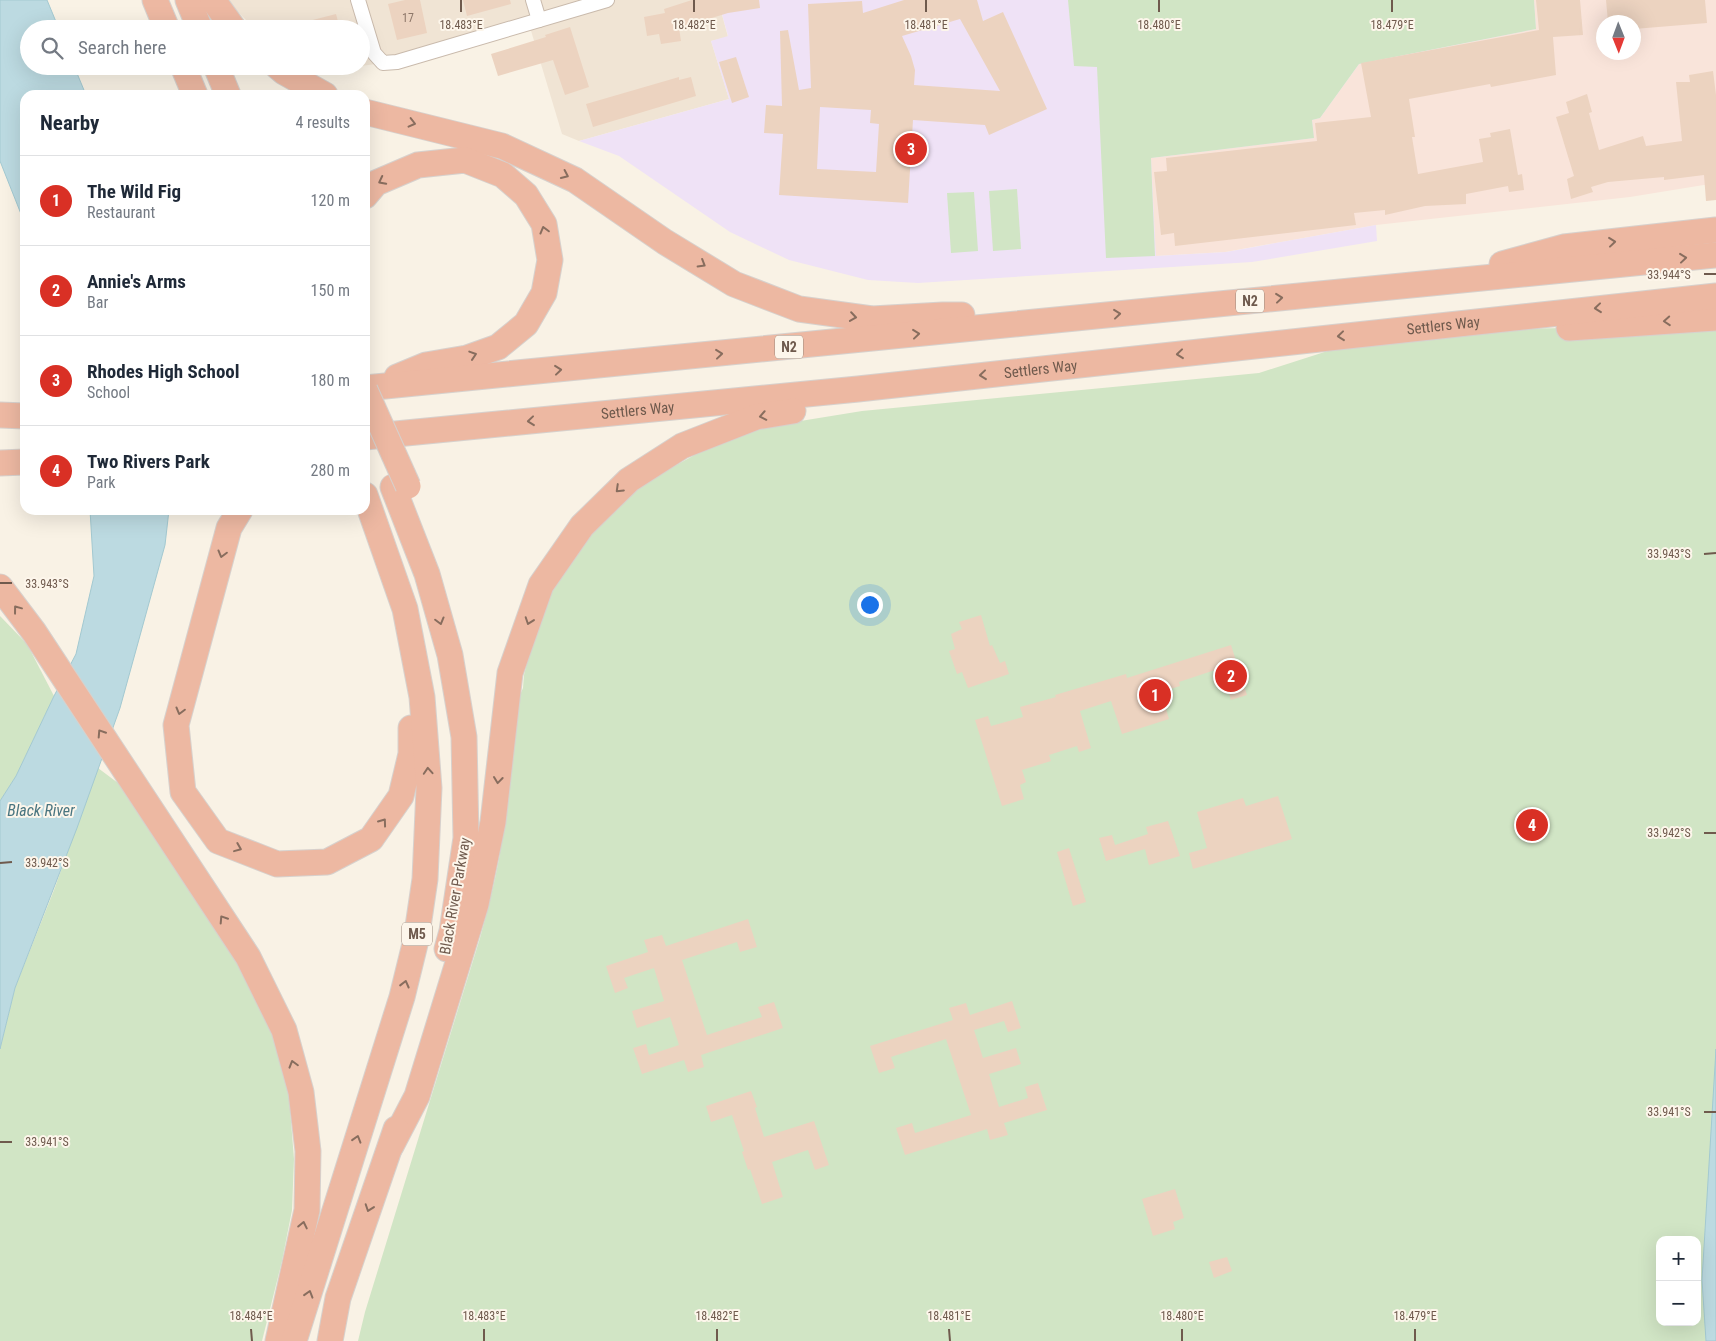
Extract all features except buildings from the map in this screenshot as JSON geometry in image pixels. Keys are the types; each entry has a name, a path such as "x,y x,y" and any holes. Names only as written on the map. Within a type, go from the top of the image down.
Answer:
{"highway":[{"path":"155,0 163,20"},
{"path":"188,0 196,20"},
{"path":"213,0 227,20"},
{"path":"187,75 194,90"},
{"path":"220,75 226,90"},
{"path":"289,75 316,90"},
{"path":"370,113 502,146 575,180 665,242 734,284 799,309 872,319 943,314 1069,319"},
{"path":"370,191 376,184 418,165 465,160 503,175 526,195 544,224 550,260 544,293 526,324 498,347 467,358 426,366 370,387"},
{"path":"1432,283 1564,247 1716,230"},
{"name":"N2","path":"370,389 1716,255"},
{"name":"Settlers Way","path":"370,436 858,389 1716,296"},
{"path":"1390,331 1567,328 1716,318"},
{"path":"391,1146 417,1096 476,904 493,822 510,673 541,585 588,520 629,480 682,446 756,417 828,405 858,389"},
{"path":"370,400 401,486"},
{"path":"0,416 20,416"},
{"name":"Black River Parkway","path":"330,1341 338,1298 391,1146 452,931 466,838 464,737 450,655 401,486 370,429"},
{"path":"370,442 414,432"},
{"path":"0,463 20,462"},
{"name":"Black River Parkway","path":"294,1341 402,997 416,940 424,879 429,788 422,697 405,609 370,508"},
{"path":"237,515 229,528 176,725 183,792 218,841 277,864 327,862 371,839 401,796 411,754 410,716 405,674 370,510"},
{"path":"0,587 34,632 248,957 284,1030 301,1092 308,1151 306,1210 278,1341"}],"street":[{"path":"358,0 364,20"},
{"path":"533,0 539,20"},
{"path":"370,40 374,53 383,63 397,62 607,0"}],"shaded area":[{"path":"229,0 718,0 728,37 711,41 729,99 579,141 562,134 529,24 383,63 370,65 370,20 246,20"},
{"path":"718,0 1534,0 1536,29 1359,64 1320,118 1312,120 1314,138 1151,158 1156,256 1226,252 1376,225 1377,241 1252,262 918,283 868,280 789,260 730,232 619,156 579,141 729,99 711,41 728,36"},
{"path":"1534,0 1716,0 1716,183 1630,197 1376,225 1225,252 1155,256 1151,158 1313,138 1312,120 1320,118 1359,64 1536,29"}],"green space":[{"path":"1068,0 1534,0 1536,29 1359,64 1320,118 1312,120 1314,138 1151,158 1155,256 1106,258 1097,67 1074,66"},
{"path":"1017,189 1021,249 993,251 989,191"},
{"path":"974,192 978,251 951,253 947,193"},
{"path":"1716,318 1716,1341 358,1341 365,1312 480,938 490,899 502,839 520,695 535,631 546,602 561,575 595,529 642,484 709,447 747,432 782,424 862,411 1259,373 1390,331 1567,328"},
{"path":"0,616 27,644 54,696 16,776 0,801"},
{"path":"98,768 122,786 231,949 273,1035 288,1084 294,1159 292,1210 282,1261 262,1341 0,1341 0,1049 15,988 54,890"}],"water":[{"path":"0,0 47,0 55,20 20,20 20,75 78,75 84,90 20,90 20,211 0,161"},
{"name":"Black River","path":"90,515 168,515 165,545 120,708 77,828 15,988 0,1049 0,801 16,776 76,654 94,576"},
{"path":"1716,1049 1716,1341 1706,1341 1702,1280"}],"place":[{"name":"Rhodes High School","path":"911,149"},
{"name":"Annie's Arms","path":"1231,676"},
{"name":"The Wild Fig","path":"1155,695"},
{"name":"Two Rivers Park","path":"1532,825"}]}
